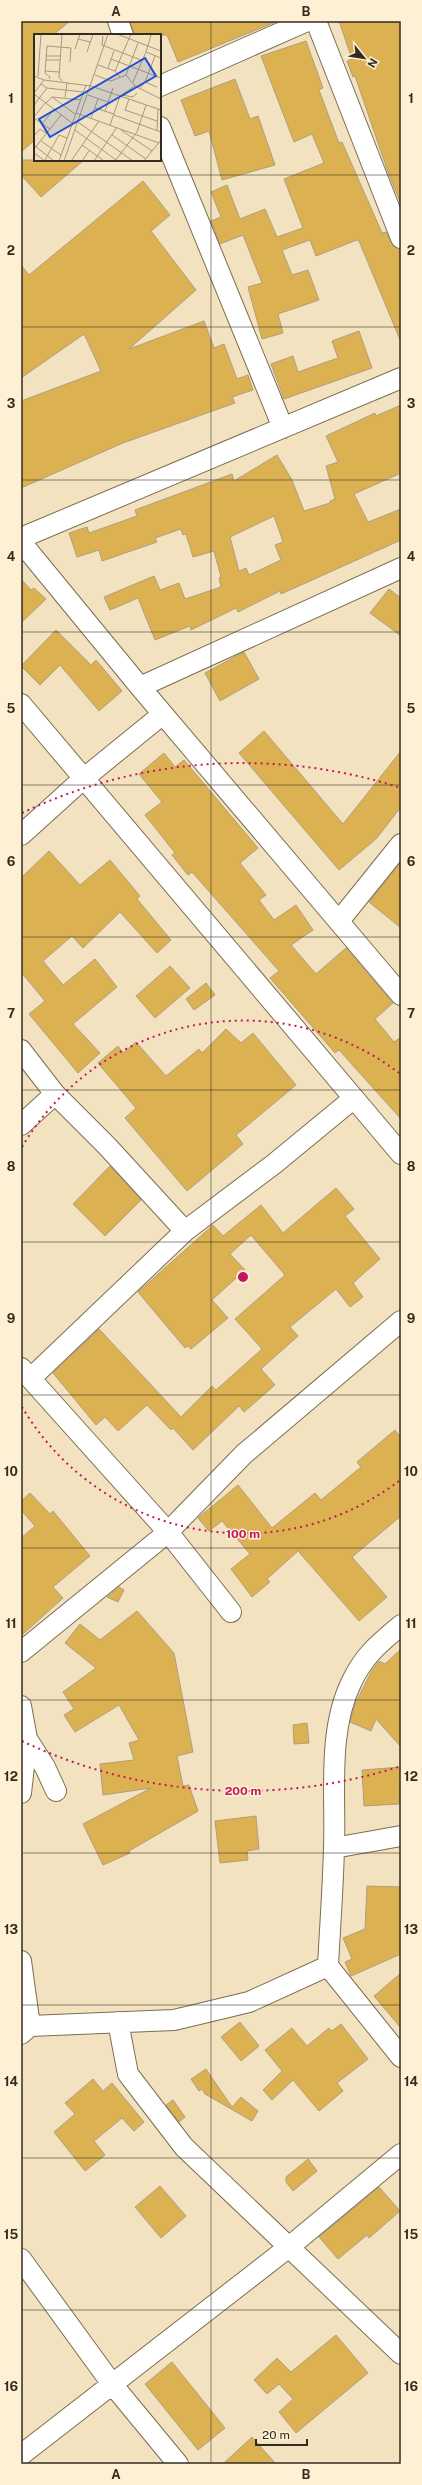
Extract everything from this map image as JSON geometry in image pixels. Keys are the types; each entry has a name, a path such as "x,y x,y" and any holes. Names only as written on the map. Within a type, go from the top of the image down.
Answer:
{"street":[{"path":"118,21 123,34"},
{"path":"161,86 307,21"},
{"path":"316,21 401,238"},
{"path":"161,129 284,428"},
{"path":"21,538 401,378"},
{"path":"21,542 140,687 401,995"},
{"path":"140,687 401,568"},
{"path":"21,704 401,1154"},
{"path":"21,835 83,779 163,714"},
{"path":"339,921 401,844"},
{"path":"21,1050 55,1094 107,1146 185,1231"},
{"path":"21,1125 55,1094"},
{"path":"232,1612 168,1532 26,1373 185,1231 274,1164 353,1099"},
{"path":"21,1652 168,1532 244,1454 401,1321"},
{"path":"401,1625 368,1653 351,1682 340,1714 336,1749 334,1848 328,1966 401,2058"},
{"path":"21,1706 27,1739 21,1793"},
{"path":"27,1739 45,1767 56,1791"},
{"path":"334,1848 401,1836"},
{"path":"21,1961 26,2030 118,2022 174,2020 249,2002 328,1966"},
{"path":"118,2022 128,2074 184,2147 401,2354"},
{"path":"21,2455 288,2247 401,2154"},
{"path":"21,2259 112,2384 178,2464"}],"building":[{"path":"21,21 70,21 54,34 34,34 34,141 21,152"},
{"path":"130,21 278,21 178,62 167,35 134,34"},
{"path":"339,21 401,21 401,204 388,172 355,76 353,77 347,61 352,59"},
{"path":"306,41 323,88 319,90 339,143 342,142 382,233 386,232 394,247 401,249 401,342 359,241 357,240 316,256 310,240 282,250 292,275 308,270 319,300 278,314 283,333 262,339 248,287 262,283 243,235 220,244 211,221 221,217 211,192 227,185 240,219 265,209 277,237 303,228 284,179 324,163 312,134 294,142 261,56"},
{"path":"235,79 250,119 258,116 275,165 222,180 209,131 195,136 181,100"},
{"path":"21,160 83,161 41,197 21,175"},
{"path":"143,181 170,215 151,231 196,290 129,349 204,321 214,348 224,344 237,379 248,375 253,390 232,397 235,403 123,443 21,488 21,401 101,371 84,334 21,378 21,265 29,275"},
{"path":"359,331 372,368 284,399 271,364 293,356 298,372 338,358 332,341"},
{"path":"401,405 401,473 354,494 368,522 401,509 401,540 281,594 280,591 238,612 236,608 191,630 190,626 155,640 138,598 110,610 104,597 154,576 160,590 179,583 185,599 221,587 219,578 221,577 214,551 193,557 186,534 183,535 181,529 155,538 157,542 102,561 99,550 77,557 69,533 87,527 89,533 137,516 135,510 232,474 234,481 277,455 292,480 304,511 330,503 330,501 335,499 326,466 338,462 326,436 375,413 376,416","holes":["274,516 283,542 275,545 281,560 249,575 246,568 239,571 230,537"]},
{"path":"21,579 31,590 34,588 46,599 21,623"},
{"path":"389,589 401,598 401,636 370,613"},
{"path":"56,630 91,665 96,660 122,691 99,711 60,665 40,685 21,666"},
{"path":"244,652 259,679 220,701 205,673"},
{"path":"264,731 343,824 401,751 401,807 376,839 339,870 239,753"},
{"path":"164,753 175,767 184,760 258,848 240,863 266,895 259,900 274,920 296,905 313,930 291,945 316,974 346,948 393,1003 375,1019 394,1042 401,1037 401,1119 339,1050 335,1053 270,978 279,971 192,872 188,875 172,855 175,853 145,815 162,802 139,774"},
{"path":"49,851 80,885 110,860 140,896 137,899 171,940 157,953 120,912 83,948 72,936 43,961 63,985 95,959 117,987 73,1024 100,1053 78,1073 29,1014 45,1001 21,972 21,878"},
{"path":"401,862 401,928 369,902"},
{"path":"170,966 190,988 155,1018 136,996"},
{"path":"206,983 215,995 194,1010 186,999"},
{"path":"226,1029 241,1043 253,1033 296,1085 236,1135 243,1144 187,1191 125,1118 136,1108 98,1063 118,1046 123,1053 136,1042 166,1076 199,1049 202,1053"},
{"path":"110,1166 141,1200 105,1236 73,1204"},
{"path":"336,1188 354,1209 345,1216 380,1259 353,1283 363,1297 350,1307 336,1289 290,1327 298,1336 261,1369 275,1385 244,1412 239,1406 193,1450 173,1428 171,1430 147,1405 118,1431 105,1417 96,1425 53,1373 99,1329 181,1417 212,1386 216,1390 262,1349 235,1319 285,1275 251,1235 230,1254 245,1270 212,1300 228,1318 191,1349 188,1346 185,1348 138,1292 213,1225 223,1236 261,1205 283,1233"},
{"path":"395,1430 401,1438 401,1516 352,1557 387,1597 359,1621 298,1551 267,1579 270,1582 252,1597 231,1569 250,1554 222,1521 209,1531 198,1518 238,1485 272,1528 315,1493 321,1500 361,1467 357,1462"},
{"path":"30,1493 50,1514 53,1511 90,1556 53,1587 63,1598 21,1636 21,1538 35,1526 21,1510 21,1501"},
{"path":"119,1587 124,1590 118,1602 107,1597"},
{"path":"137,1611 174,1653 193,1752 177,1756 183,1786 189,1785 198,1811 129,1851 130,1853 103,1865 83,1824 151,1788 103,1795 100,1764 134,1760 129,1743 139,1740 119,1705 75,1732 64,1715 74,1709 63,1692 96,1668 65,1643 80,1624 100,1640"},
{"path":"401,1649 401,1747 376,1719 371,1731 350,1722 355,1704 372,1670 379,1661 385,1664"},
{"path":"307,1723 309,1743 294,1744 293,1725"},
{"path":"401,1767 399,1804 364,1806 362,1770"},
{"path":"256,1816 259,1849 247,1851 248,1860 220,1863 215,1821"},
{"path":"367,1886 401,1887 401,1954 351,1976 345,1962 352,1959 343,1938 365,1929"},
{"path":"401,1973 401,2028 374,1996"},
{"path":"240,2022 259,2046 241,2061 221,2037"},
{"path":"341,2024 368,2059 337,2083 343,2091 319,2111 293,2080 272,2100 263,2090 282,2071 265,2050 292,2028 307,2046 329,2028 332,2031"},
{"path":"206,2069 232,2107 241,2097 258,2111 252,2121 205,2094 202,2089 199,2091 191,2079"},
{"path":"93,2079 103,2091 112,2083 144,2122 134,2131 122,2118 94,2141 105,2155 85,2171 54,2132 75,2114 65,2103"},
{"path":"173,2100 185,2117 179,2122 166,2105"},
{"path":"308,2159 317,2171 293,2191 286,2182 286,2177"},
{"path":"160,2186 186,2216 161,2238 135,2207"},
{"path":"379,2187 400,2211 369,2238 367,2235 338,2259 319,2237"},
{"path":"336,2335 368,2373 296,2433 279,2412 293,2399 279,2384 267,2394 254,2380 277,2358 291,2372"},
{"path":"172,2362 225,2428 198,2450 145,2384"},
{"path":"252,2437 276,2464 223,2464"}]}
